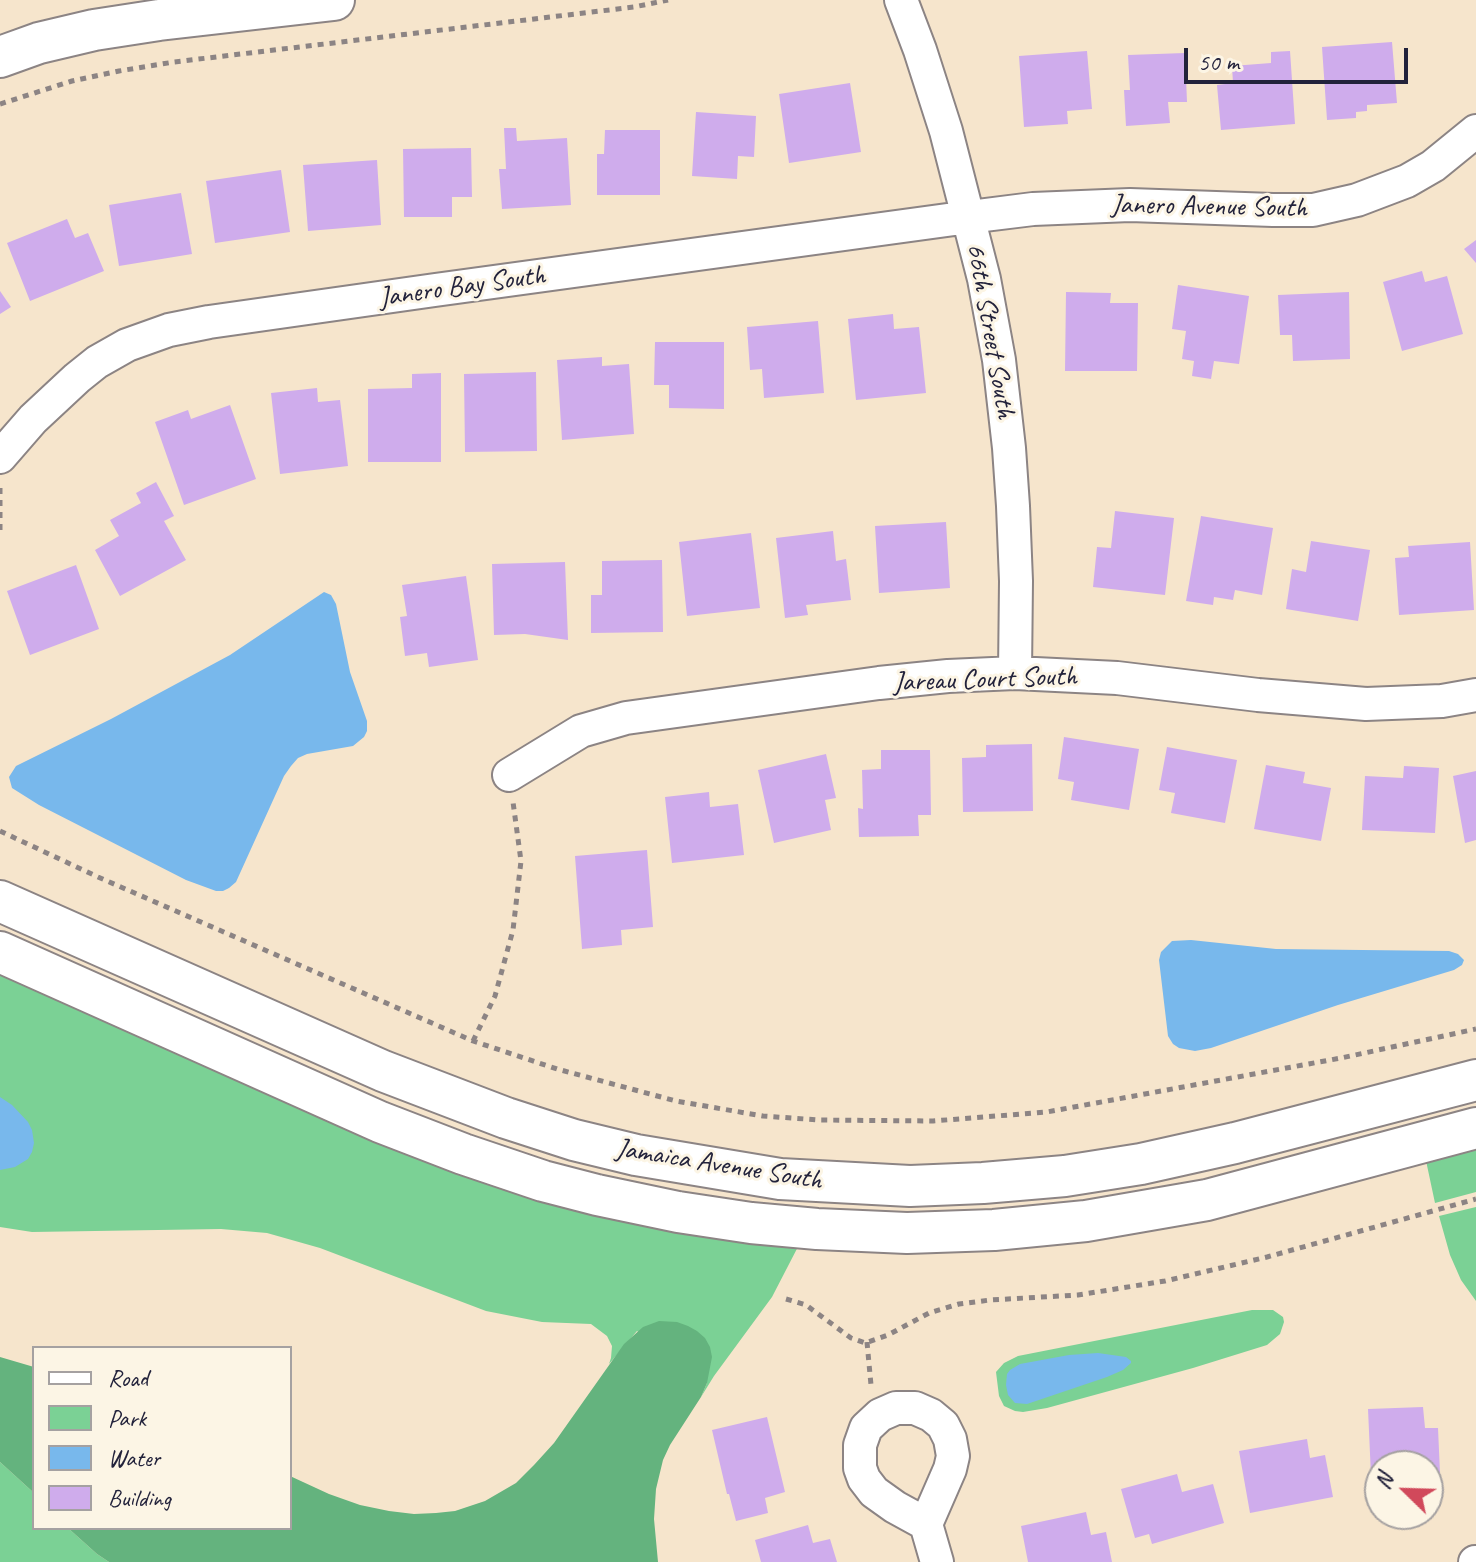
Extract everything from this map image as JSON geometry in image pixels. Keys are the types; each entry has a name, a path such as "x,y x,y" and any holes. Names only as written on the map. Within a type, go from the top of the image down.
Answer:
{"street":[{"path":"0,57 39,43 94,30 334,0"},
{"name":"66th Street South","path":"901,0 946,131 984,279 999,360 1009,448 1016,581 1015,673"},
{"name":"Janero Avenue South","path":"969,217 1033,209 1130,205 1313,210 1357,200 1407,181 1433,166 1476,131"},
{"name":"Janero Bay South","path":"0,457 33,419 97,362 127,345 169,330 969,217"},
{"name":"Jareau Court South","path":"509,775 581,731 626,718 948,676 1015,673 1117,678 1272,697 1366,704 1442,701 1476,695"},
{"name":"Jamaica Avenue South","path":"0,901 383,1071 493,1114 574,1140 636,1155 780,1179 910,1186 1065,1176 1141,1164 1235,1143 1476,1080"},
{"name":"Jamaica Avenue South","path":"0,952 380,1122 463,1154 543,1181 597,1195 751,1223 907,1233 994,1230 1086,1221 1207,1200 1476,1128"},
{"path":"926,1524 884,1500 870,1488 859,1462 860,1445 866,1428 885,1412 896,1408 915,1408 936,1418 948,1434 953,1450 950,1469 926,1524 937,1562"}],"path":[{"path":"0,104 72,81 174,62 634,7 668,0"},
{"path":"0,457 0,530"},
{"path":"473,1041 495,996 508,953 517,905 521,861 509,775"},
{"path":"0,831 112,884 473,1041 596,1080 676,1101 763,1116 933,1121 1047,1112 1341,1058 1476,1029"},
{"path":"786,1299 806,1305 851,1338 867,1342 888,1335 929,1313 959,1304 1078,1295 1165,1281 1267,1257 1476,1199"},
{"path":"867,1342 875,1419"}],"green space":[{"path":"0,967 263,1082 802,1239 772,1297 701,1397 707,1383 637,1331 609,1364 612,1346 607,1336 591,1324 542,1322 486,1311 320,1248 267,1233 221,1229 32,1232 0,1227"},
{"path":"1476,1143 1476,1192 1435,1203 1425,1156"},
{"path":"1476,1207 1476,1301 1461,1280 1450,1255 1439,1216"},
{"path":"1252,1310 1273,1310 1283,1317 1280,1334 1267,1345 1047,1408 1015,1411 1004,1406 999,1396 996,1372 1004,1363 1018,1356"},
{"path":"659,1321 688,1326 705,1338 712,1357 701,1397 663,1460 656,1489 654,1519 658,1562 109,1562 70,1530 292,1530 292,1477 360,1505 389,1511 436,1513 455,1511 485,1501 516,1483 554,1443 624,1344 643,1327"},
{"path":"0,1357 32,1366 32,1491 0,1462"},
{"path":"0,1462 32,1491 32,1530 70,1530 109,1562 0,1562"}],"water":[{"path":"324,592 331,595 336,604 350,672 367,721 367,731 353,746 298,758 284,776 236,882 229,888 216,891 186,880 39,805 12,788 9,777 16,766 230,655"},
{"path":"1191,940 1276,949 1449,951 1464,960 1454,970 1195,1051 1179,1048 1168,1036 1159,960 1161,952 1172,941"},
{"path":"0,1097 28,1122 34,1143 28,1159 15,1167 0,1170"},
{"path":"1098,1353 1126,1357 1131,1363 1107,1377 1027,1404 1015,1403 1008,1395 1007,1374 1020,1364"}],"building":[{"path":"1392,42 1397,103 1367,105 1367,111 1356,112 1356,118 1327,120 1322,47"},
{"path":"1087,51 1092,109 1067,111 1068,124 1024,127 1019,56"},
{"path":"1290,51 1295,124 1221,130 1217,85 1233,83 1232,66 1271,63 1271,52"},
{"path":"1185,53 1187,102 1168,102 1170,123 1126,126 1124,90 1130,90 1128,55"},
{"path":"850,83 861,152 789,163 779,94"},
{"path":"696,112 756,116 754,157 738,156 737,179 692,176"},
{"path":"504,128 516,128 517,141 567,138 571,205 502,209 499,169 506,169"},
{"path":"605,130 660,130 660,195 597,195 597,154 604,154"},
{"path":"471,148 472,197 452,197 452,217 404,217 403,149"},
{"path":"377,160 381,225 308,231 303,165"},
{"path":"281,170 290,232 215,243 206,181"},
{"path":"181,193 192,254 119,266 109,205"},
{"path":"67,219 75,238 88,233 104,271 30,301 7,243"},
{"path":"1476,240 1476,263 1464,249"},
{"path":"1422,271 1425,282 1447,276 1463,334 1402,351 1383,282"},
{"path":"1178,285 1249,296 1239,364 1214,361 1211,379 1192,376 1194,361 1182,359 1186,331 1172,329"},
{"path":"0,291 11,307 0,314"},
{"path":"1066,292 1111,293 1110,303 1138,303 1137,371 1065,371"},
{"path":"1349,292 1350,359 1293,361 1292,335 1280,335 1278,295"},
{"path":"893,314 894,329 919,327 926,393 856,400 848,319"},
{"path":"818,321 824,393 764,398 762,369 750,370 747,327"},
{"path":"655,342 724,342 724,409 669,408 669,385 654,385"},
{"path":"602,357 602,366 629,364 634,434 562,440 557,360"},
{"path":"536,372 537,451 465,452 464,374"},
{"path":"441,373 441,462 368,462 368,389 412,388 412,374"},
{"path":"317,388 318,402 340,400 348,466 280,474 271,393"},
{"path":"230,405 256,479 184,505 155,422 188,410 191,419"},
{"path":"156,482 174,516 164,521 186,560 120,596 95,550 119,536 110,520 141,503 136,493"},
{"path":"1115,511 1174,518 1165,595 1093,587 1097,547 1111,548"},
{"path":"1201,516 1273,528 1262,595 1235,590 1233,600 1214,597 1213,605 1186,601"},
{"path":"946,522 950,588 879,593 875,526"},
{"path":"833,531 836,561 846,559 851,600 806,605 808,615 785,618 776,538"},
{"path":"751,533 760,608 687,616 679,542"},
{"path":"1311,541 1370,550 1358,621 1286,609 1292,569 1306,572"},
{"path":"1470,542 1474,610 1399,615 1395,558 1409,557 1408,546"},
{"path":"662,560 663,632 591,633 591,595 602,595 602,561"},
{"path":"565,562 568,640 525,634 494,635 492,564"},
{"path":"76,565 99,629 30,655 7,591"},
{"path":"466,576 478,660 429,667 427,653 405,656 400,617 407,616 402,585"},
{"path":"1064,737 1139,749 1129,810 1071,800 1074,782 1058,779"},
{"path":"1032,744 1033,811 963,812 962,758 986,757 986,745"},
{"path":"1167,747 1237,760 1225,823 1171,813 1175,793 1159,790"},
{"path":"881,750 930,750 931,815 918,815 919,836 859,837 858,808 863,809 862,770 881,769"},
{"path":"826,754 836,798 825,800 831,830 774,843 758,770"},
{"path":"1266,765 1305,772 1303,783 1331,788 1321,841 1254,829"},
{"path":"1404,766 1439,768 1435,833 1362,830 1365,776 1403,778"},
{"path":"1476,771 1476,840 1465,843 1453,776"},
{"path":"709,792 710,807 738,804 744,855 672,863 665,797"},
{"path":"647,850 653,927 621,930 622,945 582,949 575,856"},
{"path":"1423,1407 1425,1428 1438,1428 1439,1450 1370,1450 1368,1409"},
{"path":"767,1417 785,1492 765,1498 768,1513 736,1521 712,1430"},
{"path":"1307,1439 1310,1458 1325,1455 1333,1497 1250,1513 1239,1451"},
{"path":"1177,1474 1182,1492 1213,1484 1224,1523 1152,1544 1149,1534 1135,1538 1121,1489"},
{"path":"1086,1512 1091,1535 1106,1532 1112,1562 1028,1562 1021,1526"},
{"path":"808,1525 813,1543 830,1539 837,1562 761,1562 755,1540"}]}
